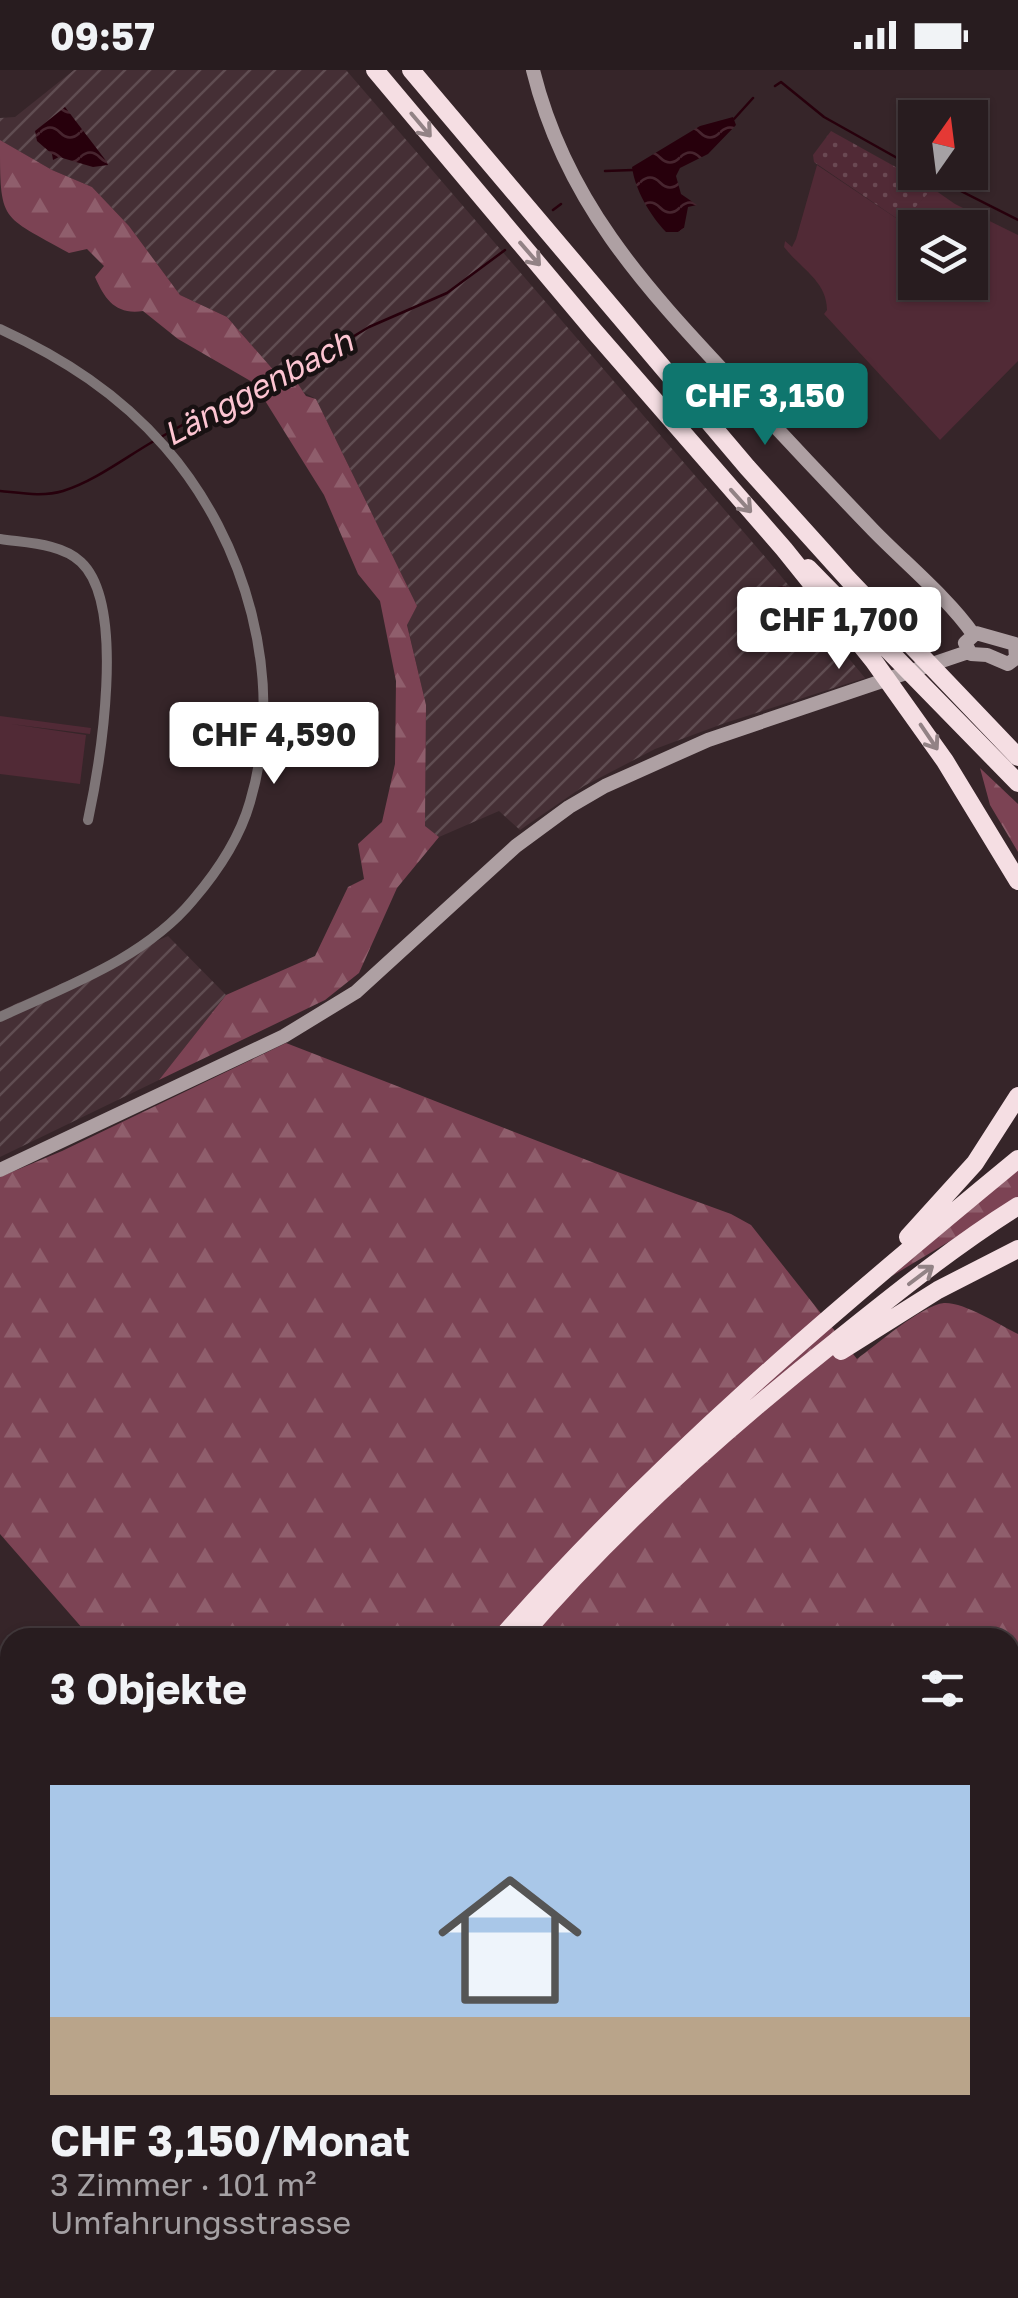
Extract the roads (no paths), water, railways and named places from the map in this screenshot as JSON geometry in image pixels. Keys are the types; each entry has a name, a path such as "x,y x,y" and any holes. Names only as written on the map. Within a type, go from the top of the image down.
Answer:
{"highway":[{"path":"376,70 627,370 784,549 910,709 958,780 1013,874 1018,896"},
{"path":"411,70 714,429 848,579 984,721 1010,740 1018,754"},
{"path":"784,549 818,576 1018,783"},
{"path":"710,1425 719,1409 904,1241 954,1189 1000,1130 1018,1096"},
{"path":"510,1628 575,1556 710,1425 1018,1159"},
{"path":"529,1628 606,1546 724,1434 906,1286 1018,1206"},
{"path":"540,1628 662,1500 790,1388 894,1316 1018,1248"}],"main road":[{"path":"0,1170 254,1051 356,992 516,846 606,786 694,745 968,652 1013,670 1016,643 973,634 632,270 571,176 550,128 533,70"},
{"path":"968,652 966,643 973,634"}],"street":[{"path":"0,329 72,366 118,400 164,446 197,489 222,531 254,620 260,656 262,740 250,804 234,839 192,902 166,927 113,963 0,1017"},
{"path":"0,540 55,548 74,556 88,570 95,587 105,645 106,724 88,820"}],"water":[{"path":"65,107 108,165 93,167 59,157 53,160 52,154 37,141 35,131"},
{"path":"733,117 736,125 708,154 680,168 676,176 681,194 697,205 688,207 684,228 666,232 644,202 632,167 700,126"},
{"path":"785,586 831,644 803,647 790,643 771,627 767,615 769,602 777,587"}],"waterway":[{"path":"775,86 781,82 824,117 898,158"},
{"path":"734,119 753,98"},
{"path":"605,171 633,170"},
{"name":"Länggenbach","path":"959,190 1018,220"},
{"path":"553,210 561,204"},
{"name":"Länggenbach","path":"161,437 271,375 316,359 369,327 447,293 505,250"},
{"name":"Länggenbach","path":"0,491 63,491 154,441"}]}
